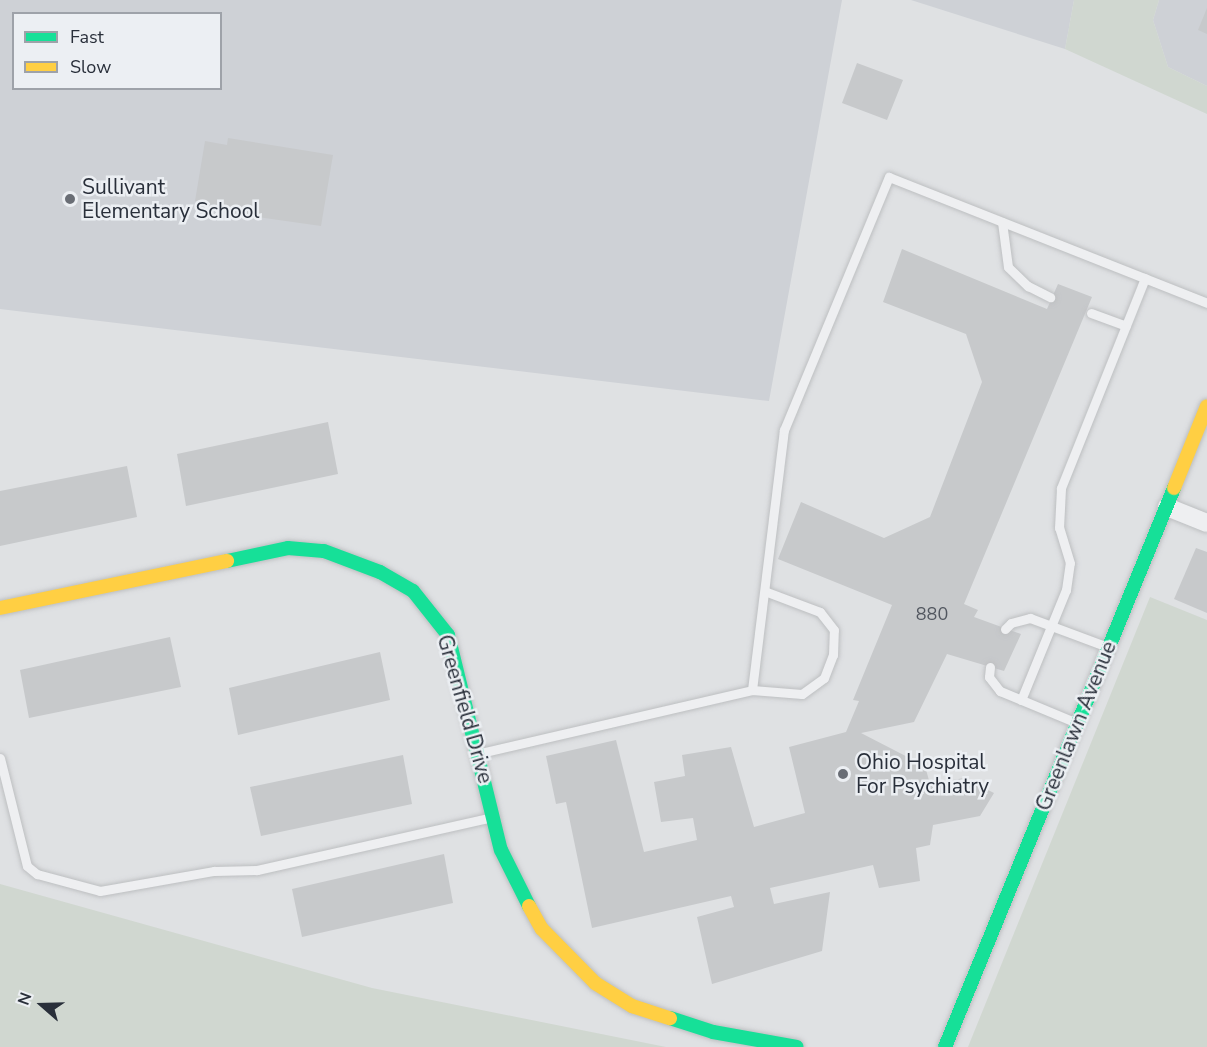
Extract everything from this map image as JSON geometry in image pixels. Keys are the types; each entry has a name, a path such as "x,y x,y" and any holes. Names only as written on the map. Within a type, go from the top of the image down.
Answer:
{"street":[{"name":"Greenlawn Avenue","path":"945,1047 1207,406"},
{"path":"1167,507 1207,523"},
{"name":"Greenfield Drive","path":"0,608 288,548 324,551 380,572 413,591 432,611 448,635 480,753 501,850 542,929 595,983 632,1006 713,1032 797,1047"}],"lane":[{"path":"752,690 766,592 784,430 889,177 1207,303"},
{"path":"1002,222 1008,267 1028,286 1050,297"},
{"path":"1021,700 1066,590 1070,563 1059,528 1061,488 1145,278"},
{"path":"1091,313 1126,326"},
{"path":"480,753 752,690 802,694 824,678 834,655 834,630 820,612 766,592"},
{"path":"1005,629 1011,623 1030,618 1108,647"},
{"path":"990,667 992,685 1021,700 1077,723"},
{"path":"0,758 27,866 37,874 100,891 214,871 257,870 494,816"}],"shaded area":[{"path":"0,0 842,0 769,401 0,309"},
{"path":"911,0 1074,0 1065,49"},
{"path":"1074,0 1159,0 1153,20 1168,67 1207,86 1207,114 1065,49"},
{"path":"1159,0 1207,0 1207,86 1168,67 1153,20"},
{"path":"1150,597 1207,620 1207,1047 968,1047"},
{"path":"0,884 372,988 666,1047 0,1047"}],"building":[{"path":"1207,8 1207,34 1198,30"},
{"path":"857,63 903,80 887,120 842,103"},
{"path":"228,138 333,155 321,226 216,211 217,206 195,201 205,141 227,145"},
{"path":"902,249 1047,309 1058,284 1092,297 964,604 978,610 974,617 1021,634 1004,671 947,654 914,722 861,733 925,766 930,784 964,778 994,793 980,816 933,825 930,845 916,848 920,881 879,888 873,865 770,888 774,904 830,892 822,951 712,984 697,917 734,907 731,896 592,928 566,802 556,804 546,756 616,740 644,852 697,840 693,818 661,822 654,782 685,776 682,755 731,747 754,827 805,813 789,747 846,732 859,701 853,700 892,605 778,559 801,502 884,538 930,517 982,382 966,334 883,302"},
{"path":"328,422 338,474 186,506 177,454"},
{"path":"127,466 137,517 0,546 0,491"},
{"path":"1196,548 1207,552 1207,613 1174,599"},
{"path":"170,637 181,687 29,718 20,670"},
{"path":"380,652 390,700 238,735 229,688"},
{"path":"403,755 412,804 261,836 250,787"},
{"path":"444,854 453,903 302,937 292,889"}],"traffic: fast":[{"path":"945,1047 1174,488"},
{"path":"227,561 288,548 324,551 380,572 413,591 448,635 501,850 529,906"},
{"path":"670,1018 713,1032 797,1047"}],"traffic: slow":[{"path":"1174,488 1207,406"},
{"path":"0,608 227,561"},
{"path":"529,906 542,929 595,983 632,1006 670,1018"}],"place":[{"name":"Sullivant Elementary School","path":"70,199"},
{"name":"Ohio Hospital For Psychiatry","path":"843,774"}]}
